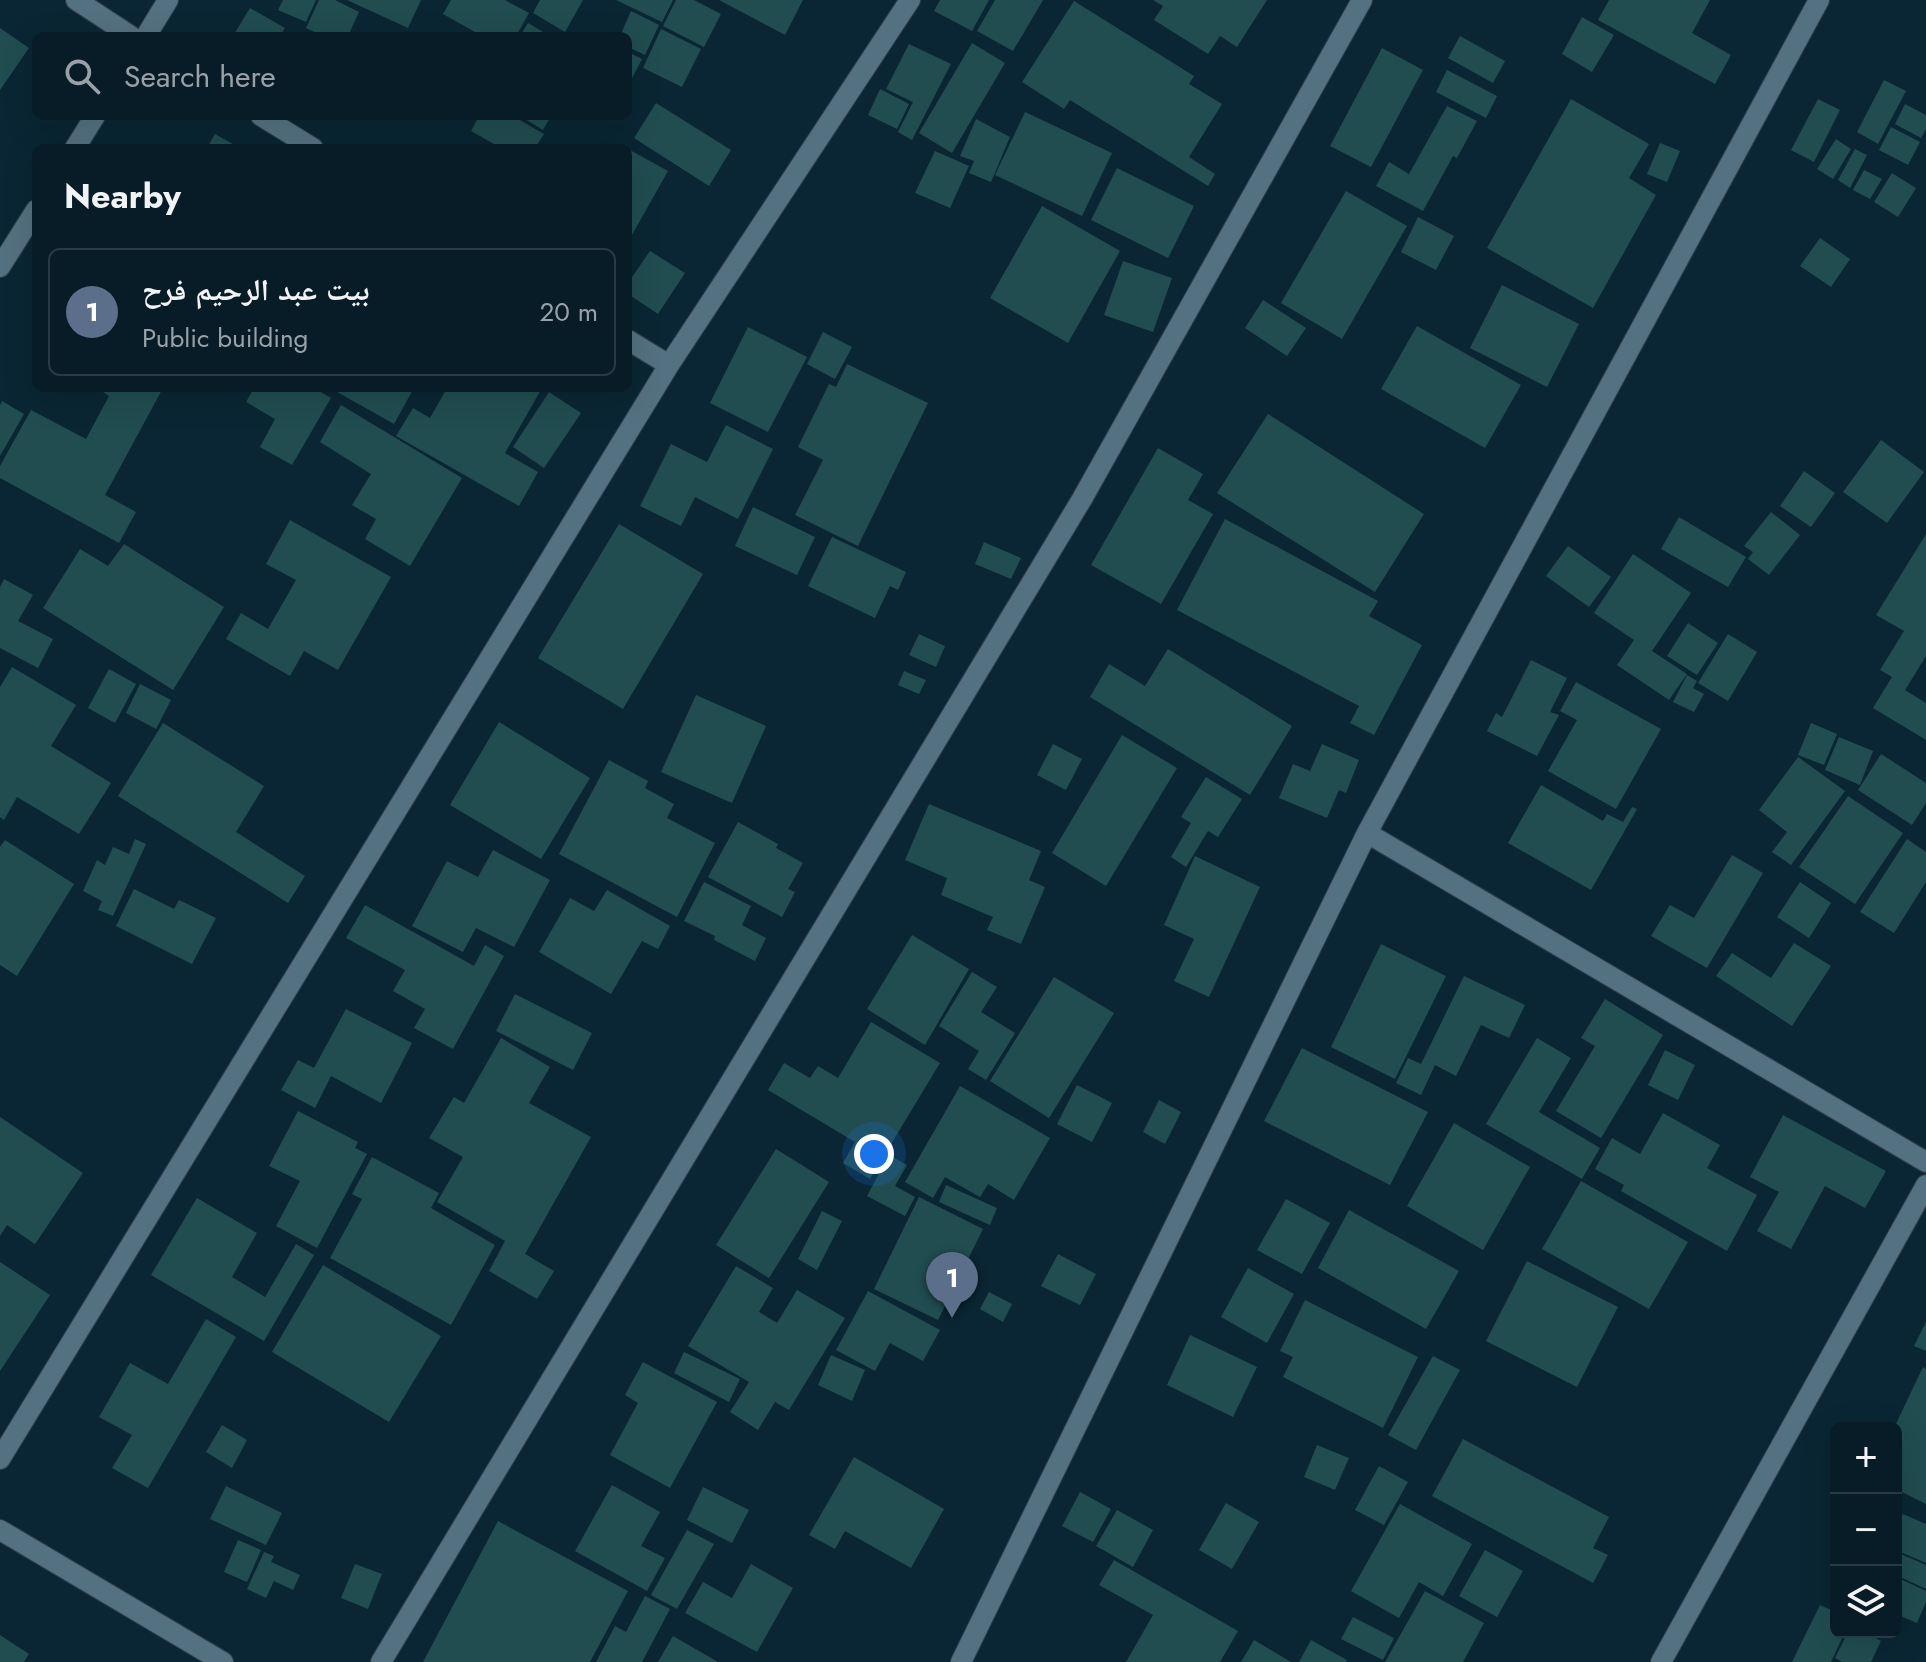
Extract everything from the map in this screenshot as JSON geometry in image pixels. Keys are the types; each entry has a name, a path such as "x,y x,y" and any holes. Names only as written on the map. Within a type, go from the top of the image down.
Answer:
{"street":[{"path":"76,0 125,32"},
{"path":"148,32 168,0"},
{"path":"0,1459 669,365 910,0"},
{"path":"381,1662 1082,499 1362,0"},
{"path":"961,1662 1367,833 1819,0"},
{"path":"78,144 92,120"},
{"path":"268,120 306,144"},
{"path":"0,267 32,216"},
{"path":"632,342 669,365"},
{"path":"1367,833 1926,1162"},
{"path":"1661,1662 1926,1185"},
{"path":"0,1530 223,1662"}],"building":[{"path":"283,0 316,0 306,22 278,10"},
{"path":"319,0 335,0 359,12 350,32 314,32 306,28"},
{"path":"347,0 421,0 408,28"},
{"path":"451,0 505,0 529,13 518,32 475,32 443,14"},
{"path":"540,0 583,0 565,32 533,13"},
{"path":"616,0 673,0 662,22"},
{"path":"676,0 694,0 721,14 704,47 663,26"},
{"path":"719,0 803,0 785,35"},
{"path":"940,0 989,0 972,31 934,11"},
{"path":"995,0 1043,0 1013,51 977,31"},
{"path":"1153,0 1267,0 1237,47 1220,36 1208,54 1154,20 1163,6"},
{"path":"1609,0 1710,0 1692,33 1731,55 1715,84 1598,20"},
{"path":"1074,1 1194,76 1189,84 1222,104 1189,157 1215,174 1208,186 1070,100 1064,109 1022,82"},
{"path":"250,8 285,28 282,32 235,32"},
{"path":"631,11 659,25 645,55 632,49 632,32 622,32"},
{"path":"1582,17 1614,35 1592,72 1562,54"},
{"path":"528,23 543,32 522,32"},
{"path":"0,28 29,48 0,90"},
{"path":"661,29 701,49 682,87 643,68"},
{"path":"1460,36 1505,61 1493,83 1448,58"},
{"path":"972,43 1005,63 952,153 919,133"},
{"path":"909,44 951,64 912,140 898,132 913,102 886,89"},
{"path":"1382,48 1423,70 1371,167 1330,146"},
{"path":"632,54 642,59 632,78"},
{"path":"1447,70 1497,96 1486,118 1436,92"},
{"path":"1884,80 1906,91 1878,144 1857,132"},
{"path":"880,89 909,104 897,129 868,115"},
{"path":"1571,99 1649,144 1629,178 1656,195 1593,308 1487,248"},
{"path":"1818,99 1840,110 1814,162 1791,150"},
{"path":"656,103 731,150 709,186 634,138"},
{"path":"1905,104 1926,115 1926,129 1921,138 1895,124"},
{"path":"1447,106 1477,121 1457,158 1453,156 1423,211 1376,186 1389,162 1409,174"},
{"path":"1025,112 1112,153 1082,216 995,175"},
{"path":"976,119 1010,137 991,182 969,173 974,161 960,156"},
{"path":"477,120 520,120 544,134 538,144 494,144 471,131"},
{"path":"527,120 549,120 543,130"},
{"path":"1891,127 1920,142 1908,165 1879,150"},
{"path":"215,134 233,144 209,144"},
{"path":"1836,139 1851,149 1833,179 1817,169"},
{"path":"1660,143 1680,151 1667,182 1647,174"},
{"path":"1855,149 1867,155 1850,188 1838,180"},
{"path":"632,151 668,171 632,235"},
{"path":"935,151 969,166 950,208 915,193"},
{"path":"1117,168 1194,206 1168,258 1091,220"},
{"path":"1864,170 1882,179 1870,199 1853,190"},
{"path":"1892,173 1916,188 1898,217 1874,202"},
{"path":"1346,191 1407,226 1342,339 1281,303"},
{"path":"1042,206 1120,251 1068,343 990,298"},
{"path":"1418,217 1454,236 1436,270 1401,252"},
{"path":"1820,238 1850,259 1831,287 1800,266"},
{"path":"650,251 685,273 658,314 632,297 632,277"},
{"path":"1123,261 1172,278 1153,332 1104,315"},
{"path":"1502,285 1579,324 1547,387 1470,348"},
{"path":"1263,300 1306,328 1287,356 1245,328"},
{"path":"1417,326 1521,385 1485,448 1381,389"},
{"path":"748,327 807,357 768,432 710,403"},
{"path":"823,332 852,347 835,379 807,364"},
{"path":"847,364 928,403 858,546 795,515 823,460 798,447 829,384 836,387"},
{"path":"103,392 161,392 105,495 136,512 119,543 0,478 0,466 31,410 86,439 109,396"},
{"path":"252,392 321,392 331,398 292,465 260,447 275,419 246,402"},
{"path":"337,392 412,392 394,424"},
{"path":"445,392 540,392 505,453 538,472 519,506 396,436 413,408 430,418"},
{"path":"549,392 581,413 544,468 513,447"},
{"path":"2,401 24,414 0,456 0,405"},
{"path":"341,405 462,478 410,566 365,539 376,519 352,505 371,474 320,442"},
{"path":"1268,414 1424,514 1375,592 1217,493"},
{"path":"726,425 773,449 738,519 695,497 681,526 640,506 671,444 707,462"},
{"path":"1881,440 1924,472 1887,523 1843,492"},
{"path":"1158,448 1203,474 1188,500 1213,514 1161,604 1091,565"},
{"path":"1804,471 1835,493 1811,527 1780,506"},
{"path":"753,507 815,537 797,575 735,546"},
{"path":"1771,512 1800,535 1769,575 1748,559 1753,552 1744,546"},
{"path":"1679,517 1746,557 1728,587 1661,549"},
{"path":"1225,519 1378,601 1369,616 1422,645 1374,735 1350,723 1359,706 1177,610"},
{"path":"290,520 391,577 338,670 304,651 290,676 226,639 241,613 268,629 296,580 266,564"},
{"path":"619,524 703,574 623,709 538,658"},
{"path":"1926,534 1926,656 1905,690 1926,703 1926,740 1873,708 1892,677 1880,670 1904,631 1876,615"},
{"path":"832,537 906,572 898,590 890,586 875,618 808,586"},
{"path":"984,542 1021,558 1011,579 975,564"},
{"path":"124,544 224,607 173,690 43,608 80,549 108,566"},
{"path":"1568,546 1611,577 1589,607 1546,576"},
{"path":"1633,554 1691,593 1652,651 1687,674 1669,700 1617,665 1634,640 1594,613"},
{"path":"4,579 33,595 18,621 53,639 38,668 0,648 0,587"},
{"path":"1688,623 1718,643 1697,675 1667,656"},
{"path":"919,634 945,646 936,667 909,655"},
{"path":"1728,634 1757,652 1728,701 1698,683"},
{"path":"1168,649 1292,726 1250,795 1090,697 1109,664 1145,686"},
{"path":"1531,660 1567,678 1550,712 1559,715 1537,756 1487,731 1496,713 1502,717"},
{"path":"12,667 76,705 51,746 111,783 79,834 17,797 4,820 0,817 0,687"},
{"path":"109,669 136,684 115,723 88,708"},
{"path":"904,671 926,680 919,694 898,685"},
{"path":"1687,675 1697,681 1693,688 1704,694 1694,712 1673,702"},
{"path":"1576,682 1661,729 1616,809 1548,771 1577,720 1560,711"},
{"path":"140,684 171,700 156,729 126,713"},
{"path":"696,695 766,726 732,803 661,772"},
{"path":"499,722 590,778 541,859 450,805"},
{"path":"163,723 264,786 236,832 305,876 288,903 118,796"},
{"path":"1811,723 1837,734 1824,765 1798,755"},
{"path":"1122,735 1177,768 1106,886 1052,853"},
{"path":"1839,737 1873,751 1860,785 1825,770"},
{"path":"1053,744 1082,759 1066,790 1037,775"},
{"path":"1322,744 1359,760 1346,793 1339,790 1327,818 1279,798 1293,764 1310,771"},
{"path":"1881,754 1926,783 1926,803 1912,825 1858,790"},
{"path":"1798,757 1845,791 1791,865 1772,852 1787,832 1759,810"},
{"path":"609,760 648,781 645,788 674,804 667,818 715,843 677,917 559,854"},
{"path":"1206,777 1242,799 1218,837 1208,831 1186,867 1171,857 1191,823 1181,817"},
{"path":"1541,785 1603,821 1607,814 1623,822 1632,807 1637,809 1591,890 1508,843"},
{"path":"1848,796 1903,833 1855,904 1799,867"},
{"path":"929,804 1041,851 1029,880 1045,887 1021,944 987,930 993,917 941,895 947,878 905,860"},
{"path":"738,822 778,844 776,848 803,863 788,889 795,892 782,917 708,877"},
{"path":"135,839 146,844 113,916 98,910 102,901 83,891 97,860 105,865 113,847 129,854"},
{"path":"1907,839 1926,852 1926,882 1894,933 1860,912"},
{"path":"5,840 74,884 17,976 0,965 0,847"},
{"path":"493,850 550,880 514,947 476,928 463,952 412,926 447,861 478,877"},
{"path":"1732,855 1763,873 1707,968 1651,936 1670,905 1694,918"},
{"path":"1195,856 1260,887 1209,997 1174,981 1194,939 1164,925"},
{"path":"704,882 751,906 742,925 766,938 755,961 684,921"},
{"path":"1800,882 1831,903 1809,938 1777,917"},
{"path":"134,889 174,909 179,900 216,918 192,964 116,926"},
{"path":"607,890 670,926 658,949 642,941 611,994 539,952 570,898 594,911"},
{"path":"365,905 474,966 485,945 504,956 453,1049 414,1028 425,1009 393,991 405,970 346,938"},
{"path":"912,935 969,969 925,1045 867,1009"},
{"path":"1794,943 1831,966 1792,1026 1716,976 1732,953 1771,978"},
{"path":"1381,944 1446,976 1395,1079 1331,1047"},
{"path":"972,972 997,987 981,1012 1015,1033 986,1080 968,1069 979,1051 939,1026"},
{"path":"1464,976 1525,1005 1509,1038 1481,1025 1456,1076 1435,1065 1421,1095 1396,1083 1408,1058 1421,1064"},
{"path":"1054,977 1114,1013 1049,1118 990,1081"},
{"path":"515,994 592,1033 573,1070 496,1031"},
{"path":"1605,999 1663,1035 1601,1138 1556,1111 1595,1046 1581,1038"},
{"path":"346,1009 412,1043 381,1103 331,1076 315,1108 281,1090 298,1060 314,1068"},
{"path":"871,1022 940,1063 870,1179 843,1163 855,1142 768,1090 784,1063 810,1078 818,1066 838,1078"},
{"path":"501,1038 550,1067 529,1103 591,1137 525,1254 554,1271 537,1299 489,1271 505,1241 437,1202 463,1157 429,1138 454,1097 464,1103"},
{"path":"1537,1038 1571,1058 1539,1112 1600,1148 1582,1179 1486,1124"},
{"path":"1302,1048 1428,1112 1390,1185 1264,1121"},
{"path":"1665,1050 1695,1065 1678,1100 1648,1085"},
{"path":"1077,1085 1112,1103 1092,1142 1057,1124"},
{"path":"960,1086 1050,1138 1014,1200 988,1184 980,1197 945,1177 933,1198 905,1182"},
{"path":"1159,1100 1181,1112 1165,1144 1143,1132"},
{"path":"298,1111 358,1142 355,1148 367,1154 317,1248 276,1226 300,1181 269,1166"},
{"path":"1663,1113 1720,1145 1707,1168 1757,1195 1727,1251 1621,1191 1624,1185 1595,1169 1612,1138 1640,1154"},
{"path":"1783,1115 1886,1171 1865,1208 1825,1186 1791,1249 1757,1231 1779,1192 1750,1177"},
{"path":"0,1117 83,1173 35,1244 7,1225 0,1236"},
{"path":"1454,1123 1530,1167 1483,1250 1407,1206"},
{"path":"776,1149 829,1182 769,1278 716,1245"},
{"path":"889,1155 907,1165 895,1186 915,1197 905,1216 867,1196"},
{"path":"372,1157 439,1193 431,1208 495,1245 451,1325 330,1258 362,1199 352,1194"},
{"path":"1581,1181 1688,1242 1649,1309 1542,1249"},
{"path":"946,1185 997,1208 990,1225 939,1202"},
{"path":"919,1197 983,1229 938,1320 874,1289"},
{"path":"197,1198 257,1233 232,1277 265,1297 296,1244 314,1255 264,1341 151,1275"},
{"path":"1286,1199 1330,1223 1302,1274 1257,1250"},
{"path":"1349,1210 1459,1271 1426,1329 1318,1268"},
{"path":"822,1211 842,1221 817,1270 798,1259"},
{"path":"1058,1254 1096,1274 1080,1305 1041,1286"},
{"path":"1527,1261 1618,1307 1577,1387 1486,1341"},
{"path":"0,1262 50,1295 0,1371"},
{"path":"323,1265 441,1336 389,1422 272,1352"},
{"path":"736,1266 773,1288 759,1312 777,1323 797,1290 845,1318 789,1410 775,1402 758,1430 730,1412 749,1382 688,1346"},
{"path":"1248,1268 1294,1294 1267,1343 1221,1317"},
{"path":"868,1291 940,1330 923,1361 890,1343 875,1371 836,1350"},
{"path":"989,1292 1012,1304 1003,1322 980,1309"},
{"path":"1305,1300 1418,1357 1383,1428 1283,1377 1293,1357 1280,1351"},
{"path":"206,1319 236,1337 148,1488 112,1468 132,1435 99,1417 130,1363 168,1384"},
{"path":"1926,1322 1926,1351 1914,1346"},
{"path":"1190,1335 1257,1367 1233,1417 1167,1385"},
{"path":"684,1352 740,1379 729,1402 674,1373"},
{"path":"831,1355 865,1370 852,1401 818,1385"},
{"path":"1433,1356 1460,1370 1416,1450 1388,1435"},
{"path":"643,1362 717,1402 670,1488 610,1455 638,1403 625,1395"},
{"path":"1923,1367 1926,1369 1926,1504 1902,1492 1902,1422 1897,1422"},
{"path":"222,1425 247,1440 232,1468 206,1452"},
{"path":"1463,1439 1609,1517 1593,1548 1608,1555 1593,1583 1432,1496"},
{"path":"1317,1445 1349,1458 1335,1490 1304,1477"},
{"path":"854,1457 944,1509 911,1568 845,1531 835,1549 809,1535"},
{"path":"1379,1466 1408,1482 1384,1525 1355,1510"},
{"path":"612,1485 660,1512 641,1546 665,1558 647,1591 575,1551"},
{"path":"226,1486 282,1513 266,1545 210,1519"},
{"path":"703,1487 749,1510 732,1543 687,1520"},
{"path":"1080,1492 1111,1509 1093,1542 1062,1526"},
{"path":"1226,1503 1259,1522 1232,1569 1199,1550"},
{"path":"1400,1504 1472,1544 1443,1596 1419,1582 1399,1618 1351,1591"},
{"path":"1117,1510 1153,1530 1133,1567 1096,1546"},
{"path":"1903,1514 1926,1524 1926,1563 1902,1553"},
{"path":"498,1521 628,1591 590,1662 423,1662"},
{"path":"687,1530 714,1544 677,1609 651,1595"},
{"path":"238,1540 261,1550 247,1582 224,1572"},
{"path":"1485,1550 1523,1571 1497,1617 1459,1596"},
{"path":"264,1552 274,1556 271,1562 300,1575 293,1590 274,1581 266,1598 247,1589"},
{"path":"1902,1555 1926,1565 1926,1589 1902,1578"},
{"path":"1114,1560 1238,1631 1220,1662 1126,1662 1153,1615 1099,1585"},
{"path":"355,1564 382,1574 368,1609 341,1598"},
{"path":"751,1564 793,1588 757,1652 685,1613 703,1582 732,1598"},
{"path":"1902,1580 1926,1591 1926,1602 1917,1623 1902,1617"},
{"path":"1425,1591 1484,1623 1463,1662 1385,1662"},
{"path":"645,1596 670,1609 642,1662 596,1662 615,1626 626,1632"},
{"path":"1820,1605 1830,1609 1830,1638 1842,1638 1831,1662 1792,1662"},
{"path":"1353,1617 1394,1638 1383,1660 1341,1639"},
{"path":"0,1635 29,1654 24,1662 0,1662"},
{"path":"673,1636 718,1662 658,1662"},
{"path":"1845,1638 1875,1638 1881,1641 1871,1662 1842,1662 1835,1658"},
{"path":"1254,1640 1291,1662 1241,1662"},
{"path":"1311,1640 1347,1660 1346,1662 1299,1662"}],"place":[{"name":"بيت عبد الرحيم فرح","path":"952,1318"}]}
